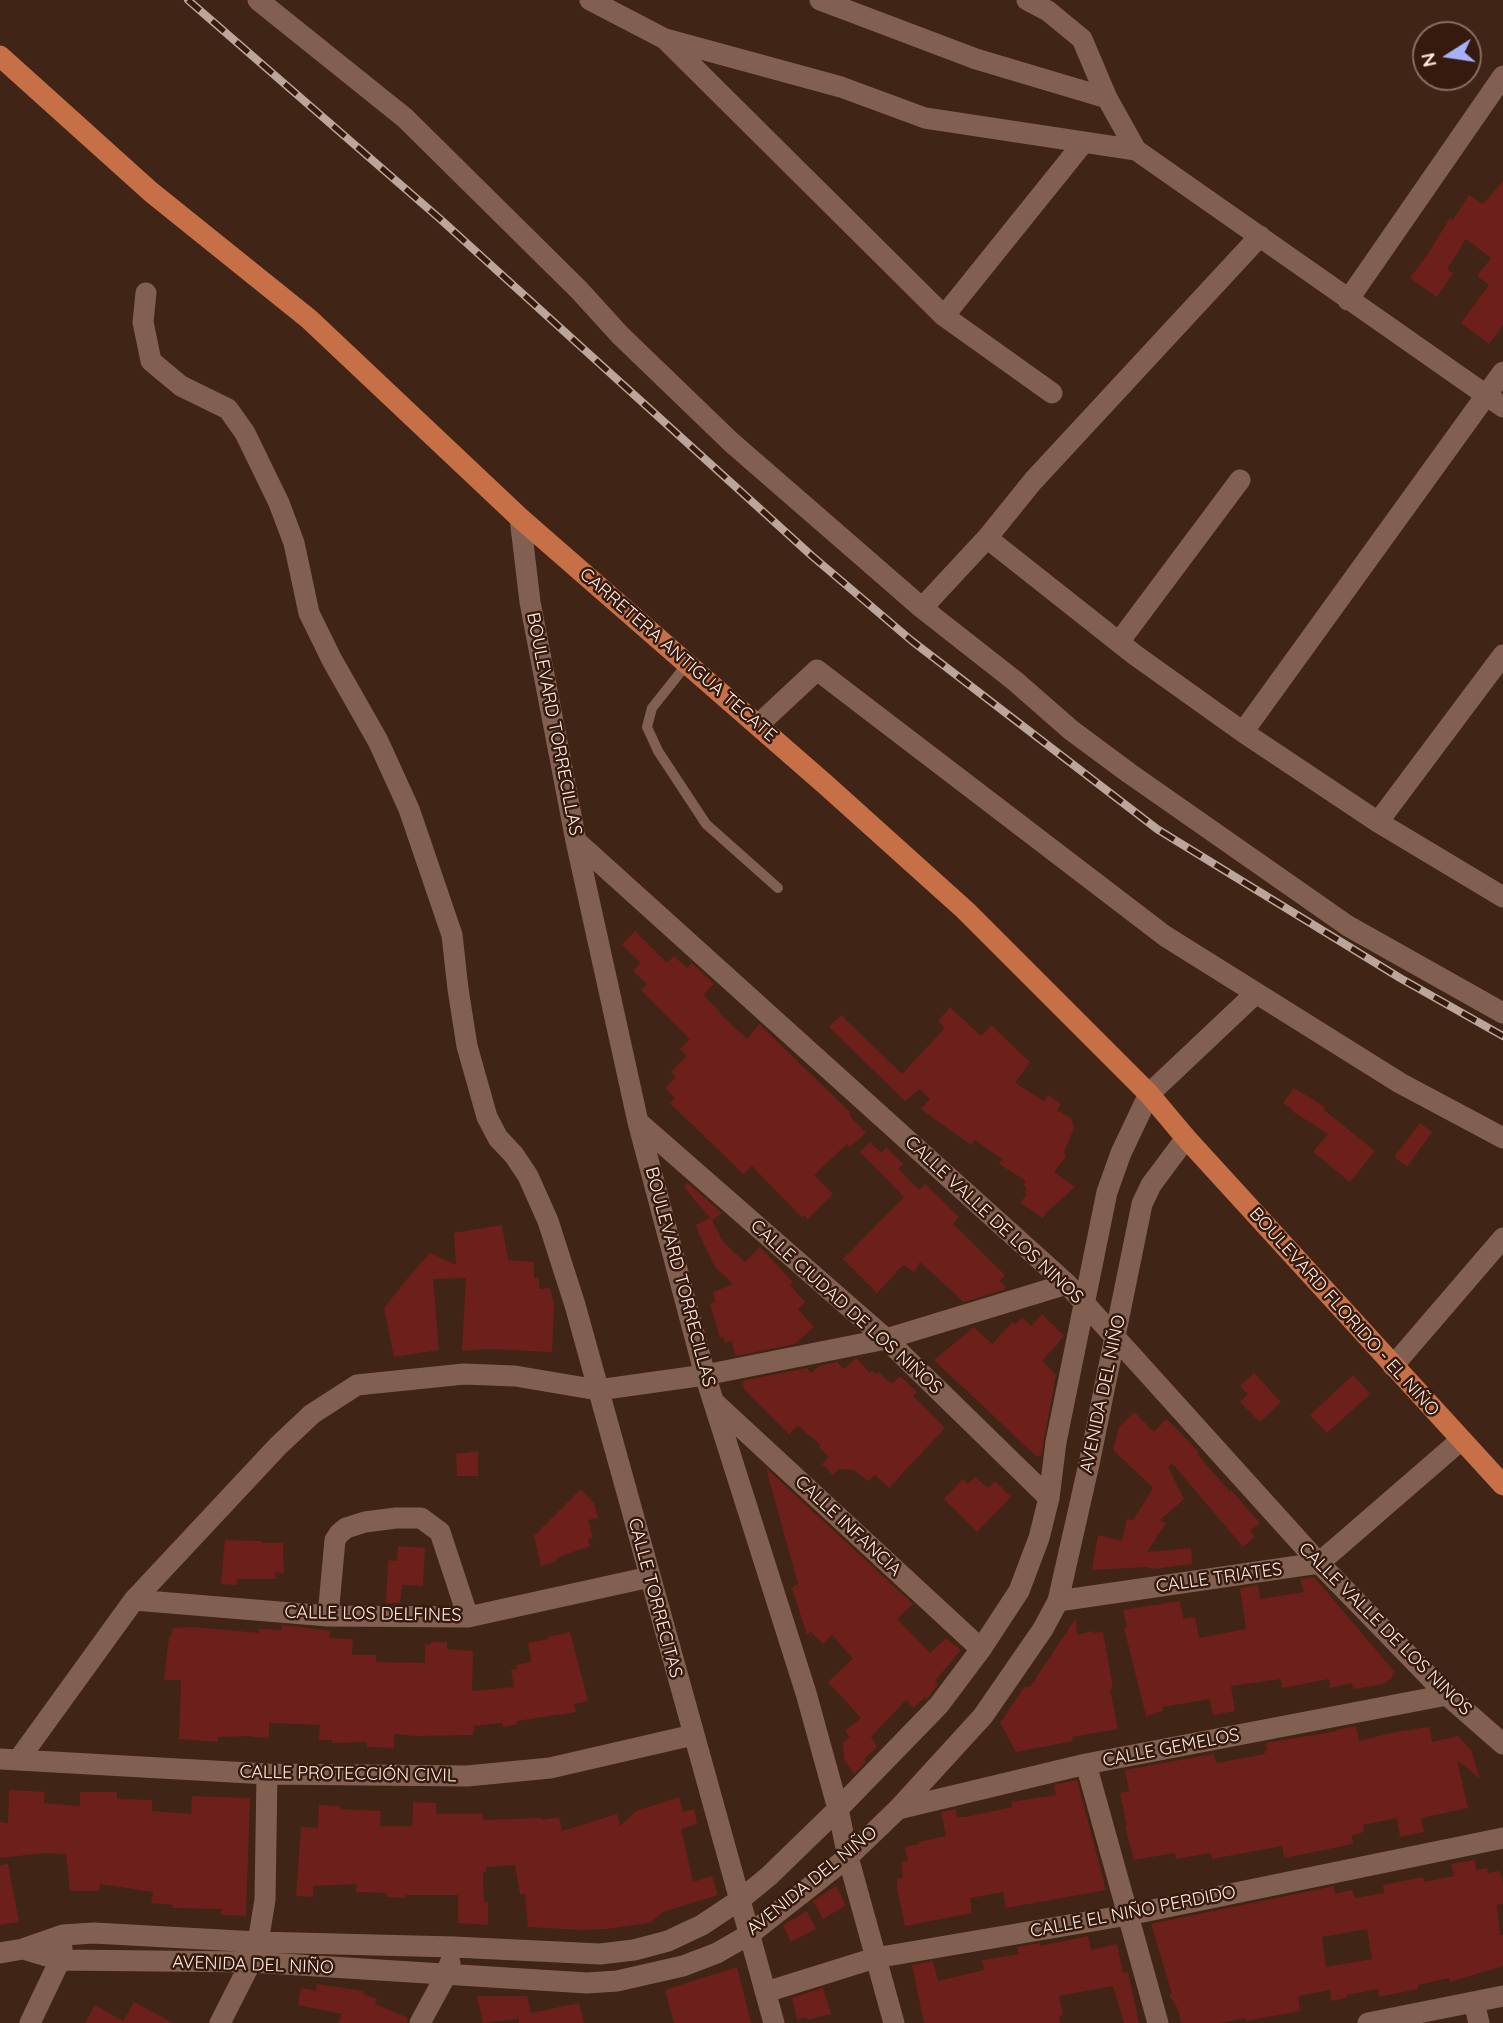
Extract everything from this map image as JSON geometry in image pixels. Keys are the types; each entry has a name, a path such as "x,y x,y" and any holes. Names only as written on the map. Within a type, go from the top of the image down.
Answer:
{"main road":[{"name":"CARRETERA ANTIGUA TECATE","path":"0,56 151,192 309,319 520,518 965,910 1149,1094 1186,1138"},
{"name":"BOULEVARD FLORIDO - EL NIÑO","path":"1186,1138 1461,1440 1500,1473"}],"street":[{"path":"258,0 405,118 579,290 620,335 731,442 922,608 1071,730 1348,926 1503,1013"},
{"path":"590,0 665,39 841,87 925,118 1136,150 1495,402"},
{"path":"820,0 976,59 1107,98"},
{"path":"1027,0 1048,11 1082,40 1107,98 1136,150"},
{"path":"665,39 944,316 1052,393"},
{"path":"1348,300 1503,76"},
{"path":"944,316 1084,142"},
{"path":"922,608 987,538 1033,481 1260,236"},
{"name":"CALLE TORRECITAS","path":"146,293 143,322 151,361 181,386 228,409 245,433 279,503 294,543 309,614 378,741 409,809 452,935 467,1045 487,1117 498,1138 528,1176 552,1233 575,1305 774,2023"},
{"path":"1243,732 1495,402 1503,372"},
{"path":"1119,642 1240,480"},
{"name":"BOULEVARD TORRECILLAS","path":"520,518 530,602 576,841 639,1122 705,1375 806,1693 894,2023"},
{"path":"987,538 1119,642 1243,732 1378,822 1503,897"},
{"path":"1378,822 1503,654"},
{"path":"758,725 817,670 1165,936 1400,1083 1503,1138"},
{"name":"CALLE VALLE DE LOS NINOS","path":"576,841 1068,1284 1319,1563 1447,1695 1503,1744"},
{"path":"1149,1094 1256,993"},
{"name":"AVENIDA DEL NIÑO","path":"0,1953 23,1949 63,1935 94,1933 258,1942 600,1954 634,1950 668,1941 702,1925 741,1899 769,1876 838,1809 939,1705 981,1649 1019,1591 1039,1538 1049,1498 1056,1442 1107,1192 1121,1153 1149,1094"},
{"name":"CALLE CIUDAD DE LOS NIÑOS","path":"639,1122 886,1339 1049,1498"},
{"name":"AVENIDA DEL NIÑO","path":"23,1949 60,1960 251,1962 587,1983 617,1981 683,1966 717,1953 750,1934 848,1857 898,1809 983,1716 1043,1629 1058,1601 1142,1203 1151,1185 1186,1138"},
{"path":"1393,1366 1503,1238"},
{"path":"10,1759 134,1600 278,1446 312,1414 357,1385 464,1374 515,1376 598,1390 705,1375 886,1339 1068,1284"},
{"name":"CALLE INFANCIA","path":"715,1403 981,1649"},
{"path":"1319,1563 1461,1440"},
{"path":"328,1616 335,1540 339,1534 346,1528 365,1522 421,1518 440,1532 468,1616"},
{"name":"CALLE TRIATES","path":"1058,1601 1319,1563"},
{"name":"CALLE LOS DELFINES","path":"134,1600 328,1616 468,1616 650,1577"},
{"name":"CALLE GEMELOS","path":"898,1809 1086,1765 1447,1695"},
{"name":"CALLE PROTECCIÓN CIVIL","path":"10,1759 267,1774 467,1776 550,1768 693,1735"},
{"path":"1086,1765 1158,2023"},
{"path":"220,2023 251,1962 258,1942 265,1900 267,1774"},
{"name":"CALLE EL NIÑO PERDIDO","path":"766,1992 875,1958 1128,1915 1503,1838"},
{"path":"30,2023 60,1960 63,1935"},
{"path":"420,2023 446,1975 454,1947"},
{"path":"1368,2023 1503,1996"},
{"path":"1474,2002 1479,2023"}],"lane":[{"path":"687,664 652,708 647,727 657,751 706,824 778,888"}],"building":[{"path":"1503,181 1503,325 1489,344 1461,323 1489,285 1477,276 1491,258 1466,239 1447,269 1453,273 1437,297 1410,278 1450,218 1453,220 1469,195 1483,204"},
{"path":"635,931 667,963 674,956 687,968 692,963 714,984 703,995 719,1013 747,1039 759,1024 851,1113 849,1115 866,1133 850,1147 847,1144 814,1175 833,1194 808,1219 804,1215 802,1218 752,1166 743,1174 670,1103 675,1098 665,1088 676,1077 671,1072 687,1056 680,1049 690,1039 641,990 647,984 633,971 641,963 622,945"},
{"path":"950,1007 981,1036 991,1025 1030,1062 1015,1083 1044,1101 1048,1095 1061,1104 1057,1110 1071,1118 1074,1128 1064,1152 1066,1156 1054,1172 1075,1187 1043,1218 1020,1203 1027,1194 1024,1192 1027,1188 1023,1185 1026,1181 999,1164 1002,1159 975,1140 971,1145 921,1109 930,1099 920,1089 905,1101 829,1027 841,1015 902,1074 945,1028 938,1021"},
{"path":"1294,1088 1325,1107 1324,1110 1375,1151 1350,1182 1313,1152 1328,1134 1283,1103"},
{"path":"1420,1123 1432,1132 1407,1167 1394,1157"},
{"path":"870,1142 881,1153 886,1147 903,1164 898,1169 919,1190 925,1184 959,1217 953,1224 1005,1275 1000,1281 1006,1287 1003,1290 964,1302 920,1262 914,1272 903,1265 877,1293 843,1259 904,1197 860,1152"},
{"path":"688,1183 722,1213 712,1220 723,1242 745,1262 760,1247 793,1282 790,1285 805,1302 798,1309 814,1327 795,1344 735,1356 732,1341 725,1343 723,1337 720,1338 710,1304 716,1302 713,1292 733,1284 715,1267 698,1232 696,1225 710,1218 684,1187"},
{"path":"502,1225 508,1260 534,1262 534,1278 539,1278 539,1289 550,1288 554,1304 552,1352 487,1349 462,1351 466,1278 433,1279 439,1350 394,1357 384,1308 407,1279 430,1253 456,1265 454,1233"},
{"path":"1042,1314 1064,1336 1042,1361 1056,1375 1041,1456 1036,1456 934,1360 974,1327 992,1344 1013,1322 1015,1325 1022,1318 1031,1326"},
{"path":"856,1358 870,1373 878,1372 892,1384 900,1376 917,1392 913,1396 945,1428 889,1488 875,1475 868,1481 854,1470 839,1469 833,1475 822,1464 829,1457 819,1447 821,1445 798,1426 789,1434 744,1389 742,1381 807,1368 811,1373 819,1366 837,1362 844,1369"},
{"path":"1254,1373 1281,1402 1260,1422 1240,1402 1248,1394 1240,1386"},
{"path":"1353,1375 1370,1394 1327,1433 1310,1415"},
{"path":"1134,1412 1154,1432 1166,1419 1176,1428 1260,1523 1250,1531 1255,1537 1243,1547 1172,1463 1168,1467 1184,1499 1160,1520 1166,1523 1147,1552 1191,1548 1192,1564 1153,1569 1146,1567 1092,1570 1098,1535 1122,1541 1127,1519 1133,1520 1153,1488 1113,1450 1119,1427"},
{"path":"478,1451 478,1476 457,1476 456,1454"},
{"path":"766,1468 913,1604 897,1619 930,1653 946,1638 961,1650 935,1681 938,1684 927,1699 925,1697 914,1708 906,1700 871,1737 877,1747 864,1759 866,1762 854,1774 844,1759 843,1743 850,1737 845,1731 861,1718 828,1682 853,1659 832,1635 823,1644 811,1632 807,1635 792,1588 798,1584"},
{"path":"975,1477 988,1488 995,1481 1011,1497 977,1532 944,1499 963,1479 968,1484"},
{"path":"581,1489 594,1503 598,1518 588,1520 593,1537 588,1539 590,1546 541,1566 534,1536"},
{"path":"225,1540 283,1543 284,1573 275,1572 276,1579 237,1579 237,1585 221,1584"},
{"path":"398,1546 425,1548 423,1586 402,1585 400,1603 386,1603 388,1560 397,1561"},
{"path":"1314,1577 1394,1671 1391,1679 1383,1684 1353,1689 1352,1683 1330,1688 1329,1679 1282,1688 1281,1679 1231,1686 1235,1711 1213,1715 1210,1699 1162,1707 1163,1711 1146,1716 1124,1628 1127,1628 1123,1610 1180,1601 1183,1619 1195,1617 1199,1638 1246,1629 1240,1588 1258,1585 1260,1599 1304,1592 1300,1579"},
{"path":"1076,1618 1077,1635 1093,1631 1103,1632 1118,1729 1072,1737 1073,1741 1016,1752 1000,1723 1024,1687 1030,1687"},
{"path":"282,1625 330,1631 329,1638 353,1639 352,1655 376,1655 376,1662 425,1663 425,1644 431,1645 431,1642 447,1642 447,1649 473,1651 472,1691 514,1687 511,1670 517,1669 516,1665 531,1662 528,1643 570,1632 588,1701 574,1704 576,1712 517,1721 518,1724 503,1727 502,1723 474,1726 473,1735 394,1734 394,1748 367,1747 367,1742 332,1743 332,1740 319,1740 320,1725 269,1723 269,1738 218,1737 218,1742 179,1739 181,1680 164,1680 169,1637 173,1628 193,1627 259,1633 259,1629 282,1630"},
{"path":"1356,1726 1359,1741 1429,1727 1432,1742 1458,1736 1471,1750 1480,1779 1457,1760 1468,1808 1421,1818 1424,1832 1400,1837 1397,1818 1363,1825 1364,1832 1352,1835 1353,1844 1284,1858 1282,1846 1212,1859 1211,1853 1176,1859 1175,1853 1134,1860 1120,1793 1129,1791 1125,1770 1213,1754 1217,1763 1265,1754 1266,1743"},
{"path":"1077,1780 1106,1890 1006,1908 1003,1892 970,1898 972,1913 905,1926 897,1879 903,1878 901,1862 908,1861 905,1847 946,1836 941,1812 956,1809 957,1817 966,1817 1012,1807 1011,1802 1056,1795 1054,1785"},
{"path":"9,1790 45,1792 44,1803 80,1806 80,1792 117,1792 117,1799 152,1800 152,1811 191,1814 192,1796 250,1798 246,1916 221,1915 222,1909 173,1908 173,1905 151,1903 153,1892 100,1884 99,1891 70,1891 66,1854 45,1853 0,1858 0,1822 8,1823"},
{"path":"679,1797 683,1812 694,1809 697,1824 681,1829 693,1882 712,1876 718,1895 663,1912 650,1923 583,1930 528,1927 525,1894 520,1894 515,1865 486,1867 486,1872 483,1872 484,1902 488,1902 488,1925 458,1923 458,1895 386,1897 387,1893 356,1892 357,1884 313,1886 313,1897 296,1896 301,1827 318,1828 319,1805 381,1811 380,1826 412,1826 413,1802 436,1803 436,1814 483,1814 483,1820 542,1820 559,1817 562,1831 617,1814 620,1826 636,1811"},
{"path":"1475,1860 1476,1870 1487,1868 1488,1873 1500,1871 1503,1904 1497,1905 1500,1935 1503,1935 1503,1966 1450,1982 1449,1978 1418,1985 1418,1989 1379,1997 1378,1989 1331,2001 1330,1990 1298,1996 1300,2011 1246,2021 1246,2018 1219,2023 1181,2023 1178,2009 1169,1995 1172,1994 1151,1924 1334,1886 1335,1894 1352,1890 1355,1898 1384,1893 1383,1885 1423,1877 1424,1882 1454,1876 1451,1864","holes":["1367,1929 1372,1959 1326,1967 1322,1937"]},
{"path":"8,1864 19,1922 0,1925 0,1865"},
{"path":"836,1886 846,1905 823,1919 813,1901"},
{"path":"807,1911 816,1929 791,1942 783,1925"},
{"path":"1088,1936 1091,1950 1117,1944 1123,1973 1128,1972 1139,2023 1124,2023 1113,1986 1059,1996 1063,2015 1059,2016 1060,2023 924,2023 912,1965 933,1961 938,1981 984,1970 982,1960 1019,1954 1017,1947 1040,1943 1040,1946"},
{"path":"737,1967 751,2023 674,2023 665,1990"},
{"path":"317,1984 364,1991 363,1994 377,1999 375,2004 408,2018 407,2023 338,2023 342,2014 298,2005 301,1988 316,1991"},
{"path":"823,1988 831,2014 797,2020 792,1998"},
{"path":"477,1996 527,1996 531,2013 579,2003 584,2023 519,2023 519,2019 483,2023"},
{"path":"134,2002 173,2023 85,2023 95,2005 123,2021"}],"railway":[{"path":"188,0 439,218 812,556 912,641 1157,829 1400,978 1503,1036"}]}
